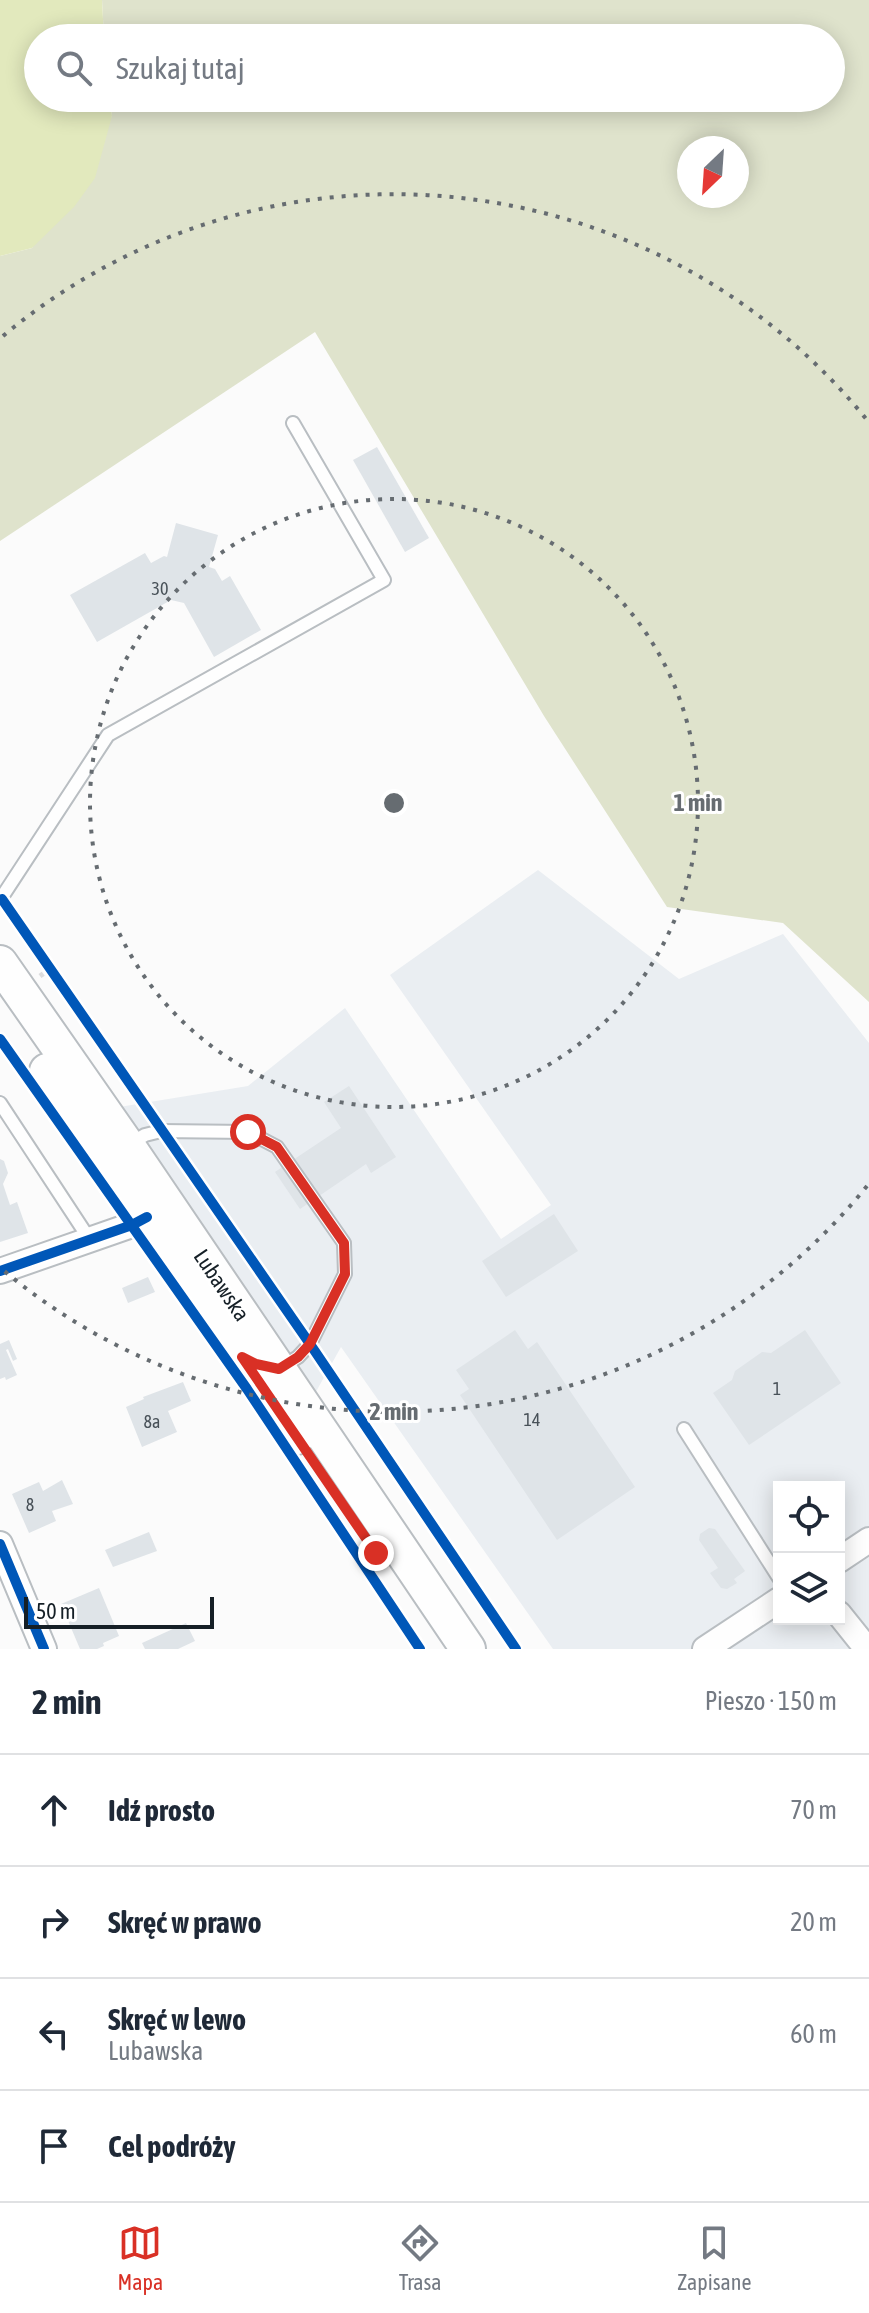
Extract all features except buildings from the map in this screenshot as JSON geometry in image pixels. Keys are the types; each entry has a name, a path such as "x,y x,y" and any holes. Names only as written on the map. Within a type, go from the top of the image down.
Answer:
{"main road":[{"name":"Lubawska","path":"0,963 117,1152 147,1217 440,1649"},
{"name":"Lubawska","path":"0,1003 117,1152 185,1230 468,1649"},
{"path":"147,1217 157,1215 167,1218 185,1230"}],"street":[{"path":"0,1271 147,1217"},
{"path":"845,1556 869,1540"},
{"path":"0,1544 44,1649"},
{"path":"705,1649 773,1604"},
{"path":"845,1622 867,1649"}],"lane":[{"path":"0,900 108,735 384,580 293,423"},
{"path":"0,1103 90,1240"},
{"path":"117,1152 145,1135 161,1131 248,1132 277,1147 344,1243 345,1274 310,1344 298,1357 279,1369 242,1357"},
{"path":"684,1429 773,1569"}],"shaded area":[{"path":"0,0 102,0 103,24 24,24 24,112 112,112 112,116 95,178 74,207 32,248 0,256"},
{"path":"102,0 869,0 869,1002 783,923 667,907 544,716 315,332 0,541 0,256 32,248 112,116 112,112 845,112 845,24 103,24"},
{"path":"538,870 679,979 783,934 869,1043 869,1649 553,1649 341,1347 313,1397 113,1108 248,1086 345,1008 501,1239 551,1205 390,975"}],"cycle path":[{"path":"2,899 310,1344 516,1649"},
{"path":"0,1039 247,1389 420,1649"},
{"path":"0,1271 147,1217"},
{"path":"0,1544 44,1649"}],"route":[{"path":"248,1132 277,1147 344,1243 345,1274 310,1344 298,1357 279,1369 268,1368 242,1357 376,1553"}]}
